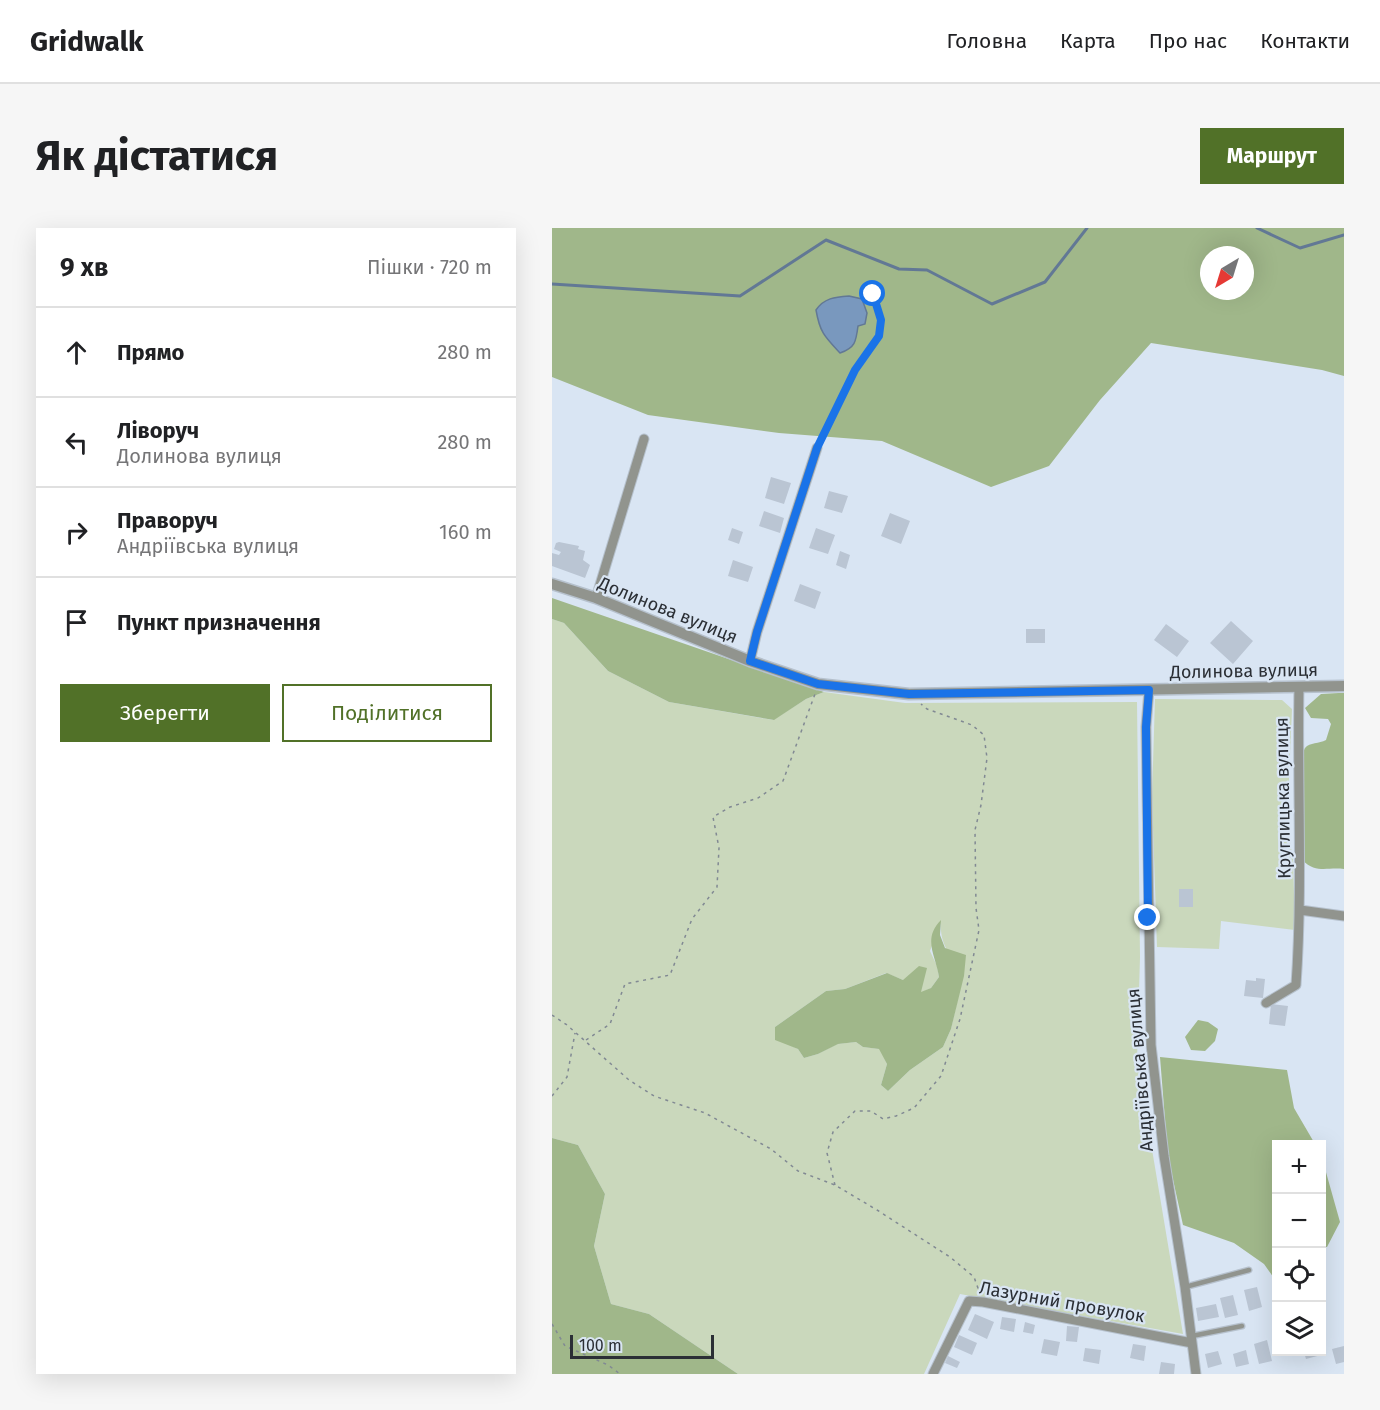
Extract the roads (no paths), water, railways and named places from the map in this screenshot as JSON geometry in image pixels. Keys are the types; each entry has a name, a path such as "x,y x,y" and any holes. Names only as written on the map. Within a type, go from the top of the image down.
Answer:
{"street":[{"path":"596,598 644,439"},
{"path":"750,661 757,632 817,448"},
{"name":"Долинова вулиця","path":"552,584 596,598 750,661 818,684 909,694 1344,686"},
{"name":"Круглицька вулиця","path":"1266,1004 1296,985 1300,910 1297,785 1299,687"},
{"name":"Андріївська вулиця","path":"1149,690 1146,739 1151,1045 1164,1156 1196,1374"},
{"path":"1300,910 1344,916"},
{"name":"Лазурний провулок","path":"933,1374 969,1301 1192,1339"}],"lane":[{"path":"1185,1287 1249,1270"},
{"path":"1192,1339 1242,1326"}],"water":[{"path":"849,296 862,299 867,313 865,324 858,326 854,344 840,353 824,334 816,310 826,301"}],"waterway":[{"path":"552,284 740,296 826,240 899,269 927,270 992,304 1045,282 1087,228"},
{"path":"1257,228 1300,248 1344,235"}]}
